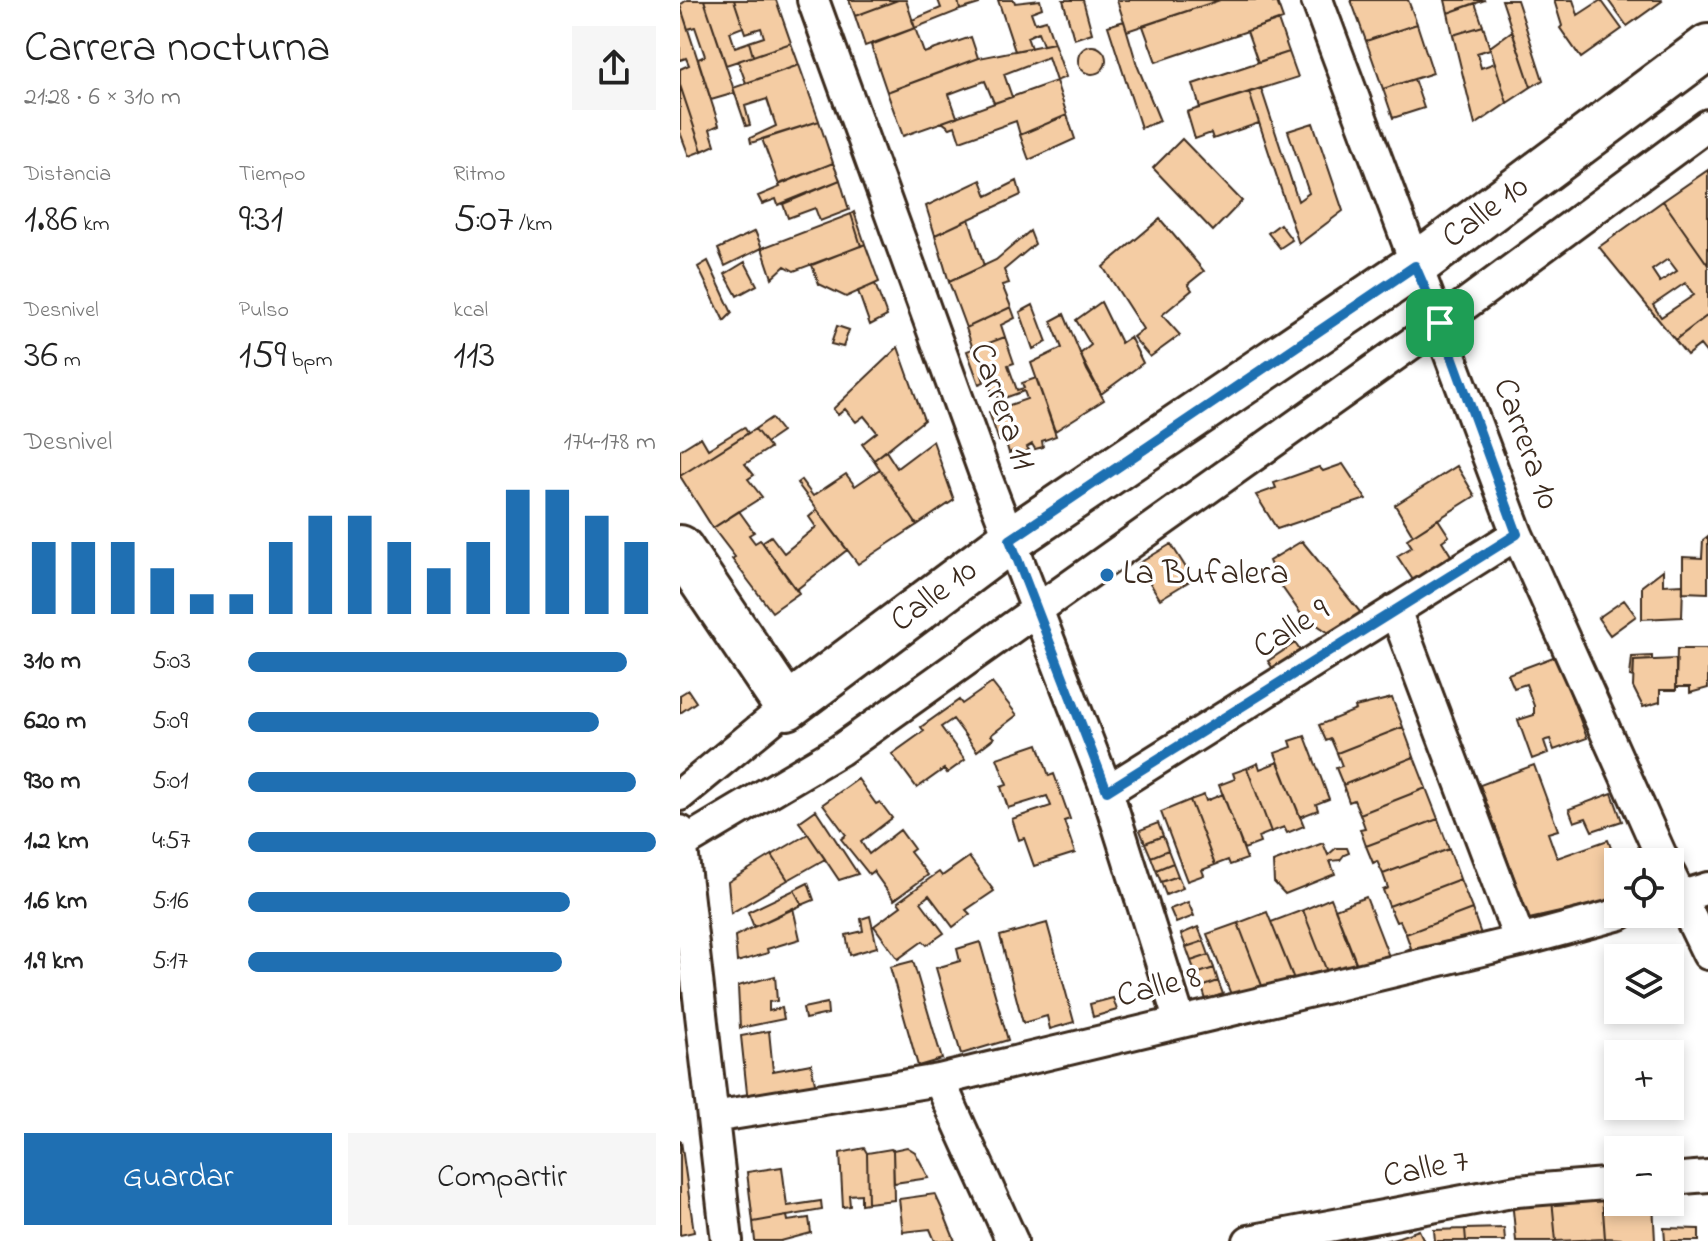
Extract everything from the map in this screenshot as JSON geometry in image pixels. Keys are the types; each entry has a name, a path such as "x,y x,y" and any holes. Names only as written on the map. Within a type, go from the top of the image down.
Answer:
{"main road":[{"name":"Calle 10","path":"787,707 1010,540 1415,266 1708,47"},
{"path":"680,548 787,707"}],"street":[{"name":"Carrera 11","path":"813,0 1010,540 1107,791 1180,1022"},
{"name":"Carrera 10","path":"1317,0 1517,534 1658,848"},
{"name":"Calle 10","path":"681,840 840,750 1440,323 1708,125"},
{"name":"Calle 9","path":"1107,791 1517,534"},
{"path":"1395,610 1520,941"},
{"name":"Calle 10","path":"680,795 787,707"},
{"path":"681,840 727,1241"},
{"path":"1684,895 1708,954"},
{"name":"Calle 8","path":"713,1117 939,1080 1604,918"},
{"path":"939,1080 1012,1241"},
{"path":"1684,1178 1708,1176"},
{"name":"Calle 7","path":"1249,1241 1517,1191 1604,1184"}],"building":[{"path":"687,0 704,0 735,93 711,100 698,59 705,56 695,27 688,29 680,5"},
{"path":"704,0 734,0 743,27 730,32 735,47 749,42 753,56 726,65"},
{"path":"734,0 776,0 791,43 753,56 749,42 764,37 761,28 745,33"},
{"path":"849,0 898,0 855,16"},
{"path":"906,0 915,28 865,46 855,16"},
{"path":"938,0 958,0 960,10 915,28 912,20 941,8"},
{"path":"958,0 978,0 979,4 960,10"},
{"path":"998,0 1014,0 1015,3 1040,0 1042,8 1031,12 1035,23 1046,20 1054,43 1043,45 1038,32 1027,37 1031,48 1015,51"},
{"path":"1063,0 1083,0 1092,33 1074,39"},
{"path":"1117,0 1220,0 1127,31"},
{"path":"1220,0 1272,0 1273,3 1277,2 1283,19 1156,62 1143,26"},
{"path":"1351,0 1408,0 1417,24 1366,41"},
{"path":"1445,0 1485,0 1448,13"},
{"path":"1502,0 1517,0 1520,9 1543,80 1531,87"},
{"path":"1554,0 1573,0 1578,15 1601,0 1622,29 1581,58 1560,28"},
{"path":"1608,0 1661,0 1662,1 1627,26"},
{"path":"1475,3 1483,26 1453,35 1448,13"},
{"path":"680,5 719,125 710,129 715,145 702,151 680,85 680,69 689,65 686,58 680,60"},
{"path":"1278,20 1289,52 1258,62 1247,31"},
{"path":"1124,21 1137,65 1160,121 1141,128 1108,26"},
{"path":"1417,24 1433,73 1383,89 1366,41"},
{"path":"1483,26 1490,49 1477,53 1481,68 1495,63 1507,103 1475,125 1453,35"},
{"path":"915,28 924,53 971,37 978,58 887,92 871,45"},
{"path":"1512,31 1531,87 1507,103 1490,47"},
{"path":"791,43 799,65 746,83 738,61"},
{"path":"1054,43 1066,77 1056,81 1048,57 1004,74 1012,97 994,103 985,81 965,88 949,94 957,117 903,136 887,92 979,58"},
{"path":"1092,46 1102,50 1106,60 1102,70 1092,74 1082,70 1078,60 1082,50"},
{"path":"1289,52 1298,77 1200,108 1193,84"},
{"path":"799,65 819,121 751,143 750,138 776,126 767,99 745,106 750,125 746,126 733,88"},
{"path":"1414,79 1424,108 1393,118 1383,89"},
{"path":"1056,81 1067,115 1020,135 1016,121 960,141 955,126 950,128 942,122"},
{"path":"680,85 702,151 689,156 680,132"},
{"path":"1261,88 1298,201 1309,193 1288,131 1313,123 1343,211 1299,244 1249,92"},
{"path":"1249,92 1259,123 1213,139 1211,133 1195,139 1187,112"},
{"path":"1067,115 1075,139 1029,160 1020,135"},
{"path":"819,121 833,163 779,185 762,139"},
{"path":"1182,139 1242,201 1213,231 1153,168"},
{"path":"833,163 840,180 778,205 776,199 762,204 758,196"},
{"path":"1708,170 1708,265 1663,201"},
{"path":"840,180 849,210 820,221 815,208 788,218 783,204"},
{"path":"981,180 987,196 1017,181 1021,195 935,235 926,206"},
{"path":"1663,201 1708,265 1708,315 1675,340 1599,247","holes":["1668,259 1677,271 1660,282 1652,270","1685,283 1694,295 1661,317 1653,305"]},
{"path":"854,212 865,244 861,246 851,214"},
{"path":"851,214 861,246 794,271 785,266 772,278 762,248"},
{"path":"969,219 984,266 949,282 935,235"},
{"path":"1160,219 1204,271 1188,284 1192,290 1162,315 1180,335 1150,357 1133,337 1143,329 1103,267"},
{"path":"1280,224 1292,240 1280,248 1268,233"},
{"path":"755,231 762,248 725,266 718,249"},
{"path":"1030,231 1035,244 1004,270 1009,283 1002,285 1011,307 966,328 949,282 996,260"},
{"path":"865,244 879,282 846,297 819,284 812,265"},
{"path":"708,261 732,313 724,321 698,267"},
{"path":"745,262 757,285 737,296 725,274"},
{"path":"875,284 887,316 870,325 858,291"},
{"path":"1101,302 1121,343 1130,337 1143,363 1101,394 1080,354 1091,345 1076,320"},
{"path":"1033,305 1047,342 1033,349 1020,312"},
{"path":"1011,307 1015,318 1001,325 1005,337 973,349 966,328"},
{"path":"1064,314 1087,370 1104,400 1055,431 1031,363 1062,348 1051,321"},
{"path":"1708,315 1708,355 1700,345 1687,355 1675,340"},
{"path":"837,326 849,330 843,347 831,344"},
{"path":"1005,337 1014,363 1008,365 1017,390 1024,388 1022,383 1036,378 1056,436 1042,441 1043,447 1035,449 1032,444 1027,447 1029,450 1017,454 1015,450 1009,453 1005,439 999,441 989,412 1027,399 1024,391 999,400 997,394 993,395 985,373 982,375 984,382 979,384 967,351"},
{"path":"898,347 924,420 874,460 862,444 877,432 864,416 856,422 845,409 838,415 833,409"},
{"path":"771,418 782,432 766,443 755,429"},
{"path":"744,427 748,433 680,476 680,450 701,437 708,449"},
{"path":"755,429 770,448 745,464 754,475 748,479 762,497 713,528 680,476"},
{"path":"933,441 954,500 917,525 874,460 886,451 897,468"},
{"path":"1343,464 1366,499 1277,529 1256,495 1276,488 1274,483 1319,467 1323,471"},
{"path":"1457,466 1475,496 1413,535 1395,505"},
{"path":"880,469 917,525 858,564 797,483 801,480 813,496 846,474 855,486"},
{"path":"817,510 847,550 796,590 762,542 771,536 784,553 816,527 809,517"},
{"path":"739,511 754,532 749,535 755,543 762,542 799,593 772,612 713,528"},
{"path":"1438,519 1449,536 1442,541 1457,565 1419,589 1397,556 1412,547 1407,539"},
{"path":"1708,536 1708,593 1683,592 1683,557 1702,558 1703,540"},
{"path":"1302,541 1365,618 1335,637 1301,614 1277,580 1269,561"},
{"path":"1171,544 1193,579 1160,599 1138,564"},
{"path":"1663,570 1663,585 1683,584 1682,617 1642,619 1642,586"},
{"path":"1624,600 1636,616 1610,635 1598,618"},
{"path":"1295,643 1307,661 1279,678 1268,661"},
{"path":"1677,649 1708,649 1708,688 1690,693 1690,687 1676,687"},
{"path":"1556,656 1587,738 1554,750 1550,739 1546,740 1548,753 1532,759 1518,720 1534,715 1534,706 1526,684 1514,688 1508,674"},
{"path":"1652,656 1652,660 1634,661 1633,677 1630,676 1632,657"},
{"path":"1676,659 1676,690 1660,690 1660,702 1643,707 1633,687 1634,661"},
{"path":"992,683 1017,715 991,735 994,738 977,751 953,719 941,727 965,760 947,773 944,769 917,788 892,754 924,731 921,727 959,700 962,704"},
{"path":"688,690 696,702 680,713 680,695"},
{"path":"1392,698 1403,727 1337,753 1331,739 1326,741 1319,725 1356,710 1355,707"},
{"path":"1403,727 1414,757 1343,785 1336,768 1342,766 1337,753"},
{"path":"1305,736 1329,799 1316,804 1318,810 1300,817 1275,753 1292,747 1290,741"},
{"path":"1038,744 1049,776 1054,774 1070,819 1064,821 1075,853 1034,866 1024,838 1019,840 1012,819 1051,806 1047,796 1008,808 1001,787 1007,785 997,758"},
{"path":"1414,757 1426,788 1360,814 1354,800 1349,802 1343,785"},
{"path":"1278,762 1304,826 1287,833 1284,827 1271,832 1247,768 1258,763 1260,769"},
{"path":"1534,765 1558,830 1548,833 1557,858 1608,840 1611,848 1604,848 1604,902 1529,919 1480,785"},
{"path":"1247,768 1271,832 1258,837 1260,843 1244,849 1219,785 1235,779 1233,773"},
{"path":"858,779 876,804 880,802 892,818 861,842 869,854 900,830 914,849 910,852 928,875 894,900 873,871 869,874 841,839 846,835 823,804"},
{"path":"1426,788 1438,819 1366,846 1360,829 1365,828 1360,814"},
{"path":"1612,793 1622,821 1592,831 1586,818 1574,822 1569,809"},
{"path":"1223,794 1247,859 1230,865 1228,860 1215,865 1190,800 1204,795 1206,801"},
{"path":"1190,800 1215,865 1202,870 1204,875 1187,881 1161,812"},
{"path":"816,810 858,874 839,880 799,822"},
{"path":"1438,819 1449,849 1383,874 1377,861 1373,863 1366,846"},
{"path":"1158,823 1163,836 1145,843 1140,830"},
{"path":"808,834 825,859 788,880 772,855"},
{"path":"1163,836 1168,850 1151,857 1145,843"},
{"path":"1323,843 1328,855 1336,848 1347,848 1349,853 1340,860 1330,861 1335,874 1285,894 1274,882 1273,862"},
{"path":"1449,849 1460,879 1389,906 1383,890 1388,888 1383,874"},
{"path":"1168,850 1173,863 1156,870 1151,857"},
{"path":"772,855 788,880 731,913 728,882"},
{"path":"969,857 994,891 966,910 970,914 953,927 929,895 921,902 944,933 927,945 923,941 898,959 874,926 901,906 898,902 929,879 939,872 942,876"},
{"path":"1173,863 1178,876 1161,882 1156,870"},
{"path":"1178,876 1183,888 1166,895 1161,882"},
{"path":"1460,879 1472,909 1406,934 1400,921 1396,922 1389,906"},
{"path":"808,883 814,900 802,905 794,890"},
{"path":"794,890 802,905 754,927 748,912"},
{"path":"1366,897 1393,967 1360,974 1335,909"},
{"path":"1331,898 1358,967 1331,982 1303,910"},
{"path":"1188,902 1194,916 1176,923 1170,909"},
{"path":"793,908 800,939 737,962 735,936"},
{"path":"1472,909 1483,940 1412,965 1406,950 1411,948 1406,934"},
{"path":"1303,910 1331,982 1298,989 1271,922"},
{"path":"1267,912 1294,980 1266,996 1238,923"},
{"path":"870,916 877,947 850,955 846,935 863,931 861,919"},
{"path":"1047,923 1074,1022 1050,1029 1047,1016 1023,1023 1000,936"},
{"path":"1238,923 1266,996 1234,1002 1207,934"},
{"path":"1198,927 1204,941 1186,947 1181,934"},
{"path":"1204,941 1209,955 1191,961 1186,947"},
{"path":"980,942 1008,1040 961,1054 936,968 960,961 957,949"},
{"path":"1209,955 1214,968 1196,974 1191,961"},
{"path":"913,961 942,1059 918,1066 890,967"},
{"path":"1214,968 1218,981 1202,987 1196,974"},
{"path":"775,976 777,1001 769,1002 769,1011 782,1008 784,1019 740,1028 738,986"},
{"path":"1218,981 1223,994 1206,1000 1202,987"},
{"path":"1113,998 1117,1010 1093,1017 1090,1004"},
{"path":"827,1003 828,1014 805,1019 803,1008"},
{"path":"769,1031 773,1071 811,1064 817,1092 748,1102 741,1036"},
{"path":"680,1141 694,1232 680,1235"},
{"path":"907,1147 915,1152 929,1178 894,1183 893,1150"},
{"path":"864,1148 867,1153 868,1203 861,1204 861,1194 849,1195 850,1206 843,1207 840,1153"},
{"path":"891,1149 894,1200 868,1203 867,1153"},
{"path":"782,1167 787,1206 821,1201 822,1210 753,1222 747,1172"},
{"path":"935,1194 955,1241 935,1241 930,1229 903,1232 899,1199"},
{"path":"1602,1197 1605,1239 1556,1241 1552,1199"},
{"path":"1602,1197 1604,1216 1654,1216 1655,1241 1605,1238"},
{"path":"1552,1199 1556,1241 1516,1241 1512,1200"},
{"path":"787,1216 788,1221 809,1218 811,1233 781,1241 755,1241 753,1222"},
{"path":"1504,1228 1505,1241 1466,1241 1465,1229"},
{"path":"1664,1228 1699,1229 1699,1241 1665,1241"},
{"path":"1465,1229 1466,1241 1435,1241 1434,1230"},
{"path":"1419,1230 1424,1241 1384,1241 1399,1237"}],"place":[{"name":"La Bufalera","path":"1107,575"}],"route":[{"path":"1415,266 1440,323 1517,534 1107,791 1010,540 1415,266"}]}
